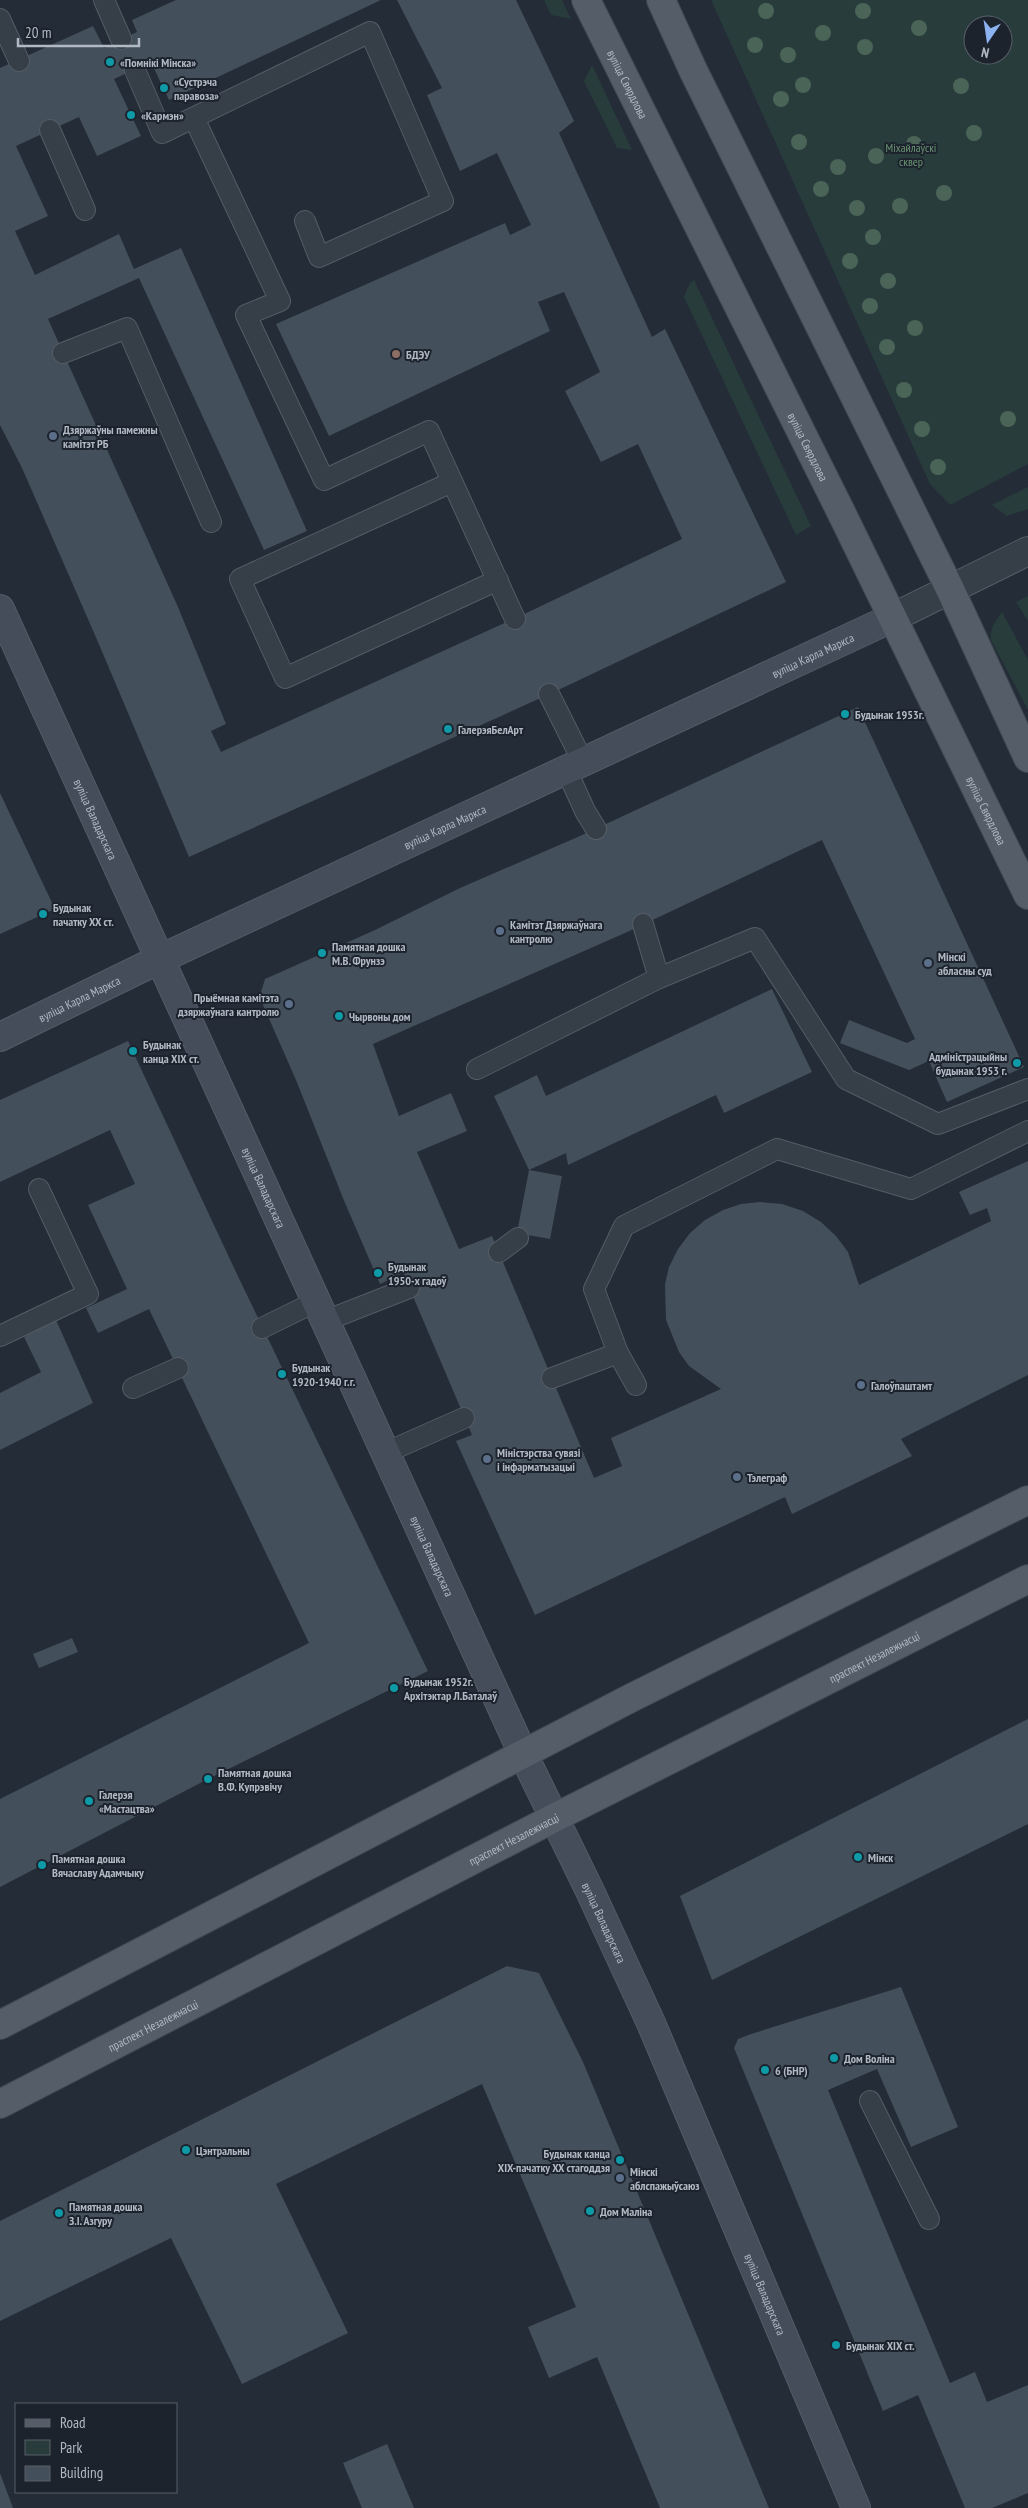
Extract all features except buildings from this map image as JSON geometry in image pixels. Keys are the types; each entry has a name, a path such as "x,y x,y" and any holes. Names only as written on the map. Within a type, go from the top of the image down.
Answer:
{"main road":[{"name":"вуліца Свярдлова","path":"586,0 842,514 1028,895"},
{"path":"662,0 686,54 950,589 1028,758"},
{"name":"вуліца Валадарскага","path":"0,609 523,1754 651,2023 856,2508"},
{"name":"вуліца Карла Маркса","path":"0,1037 160,959 892,618"},
{"path":"0,2024 688,1669 1028,1500"},
{"name":"праспект Незалежнасці","path":"0,2104 554,1818 1028,1578"}],"street":[{"path":"892,618 1028,552"}],"lane":[{"path":"104,0 121,40"},
{"path":"0,18 19,61"},
{"path":"135,70 162,133 370,32 443,201 320,257 305,221"},
{"path":"194,118 280,301 246,315 324,480 429,431 515,619"},
{"path":"50,130 85,210"},
{"path":"63,353 127,328 212,522"},
{"path":"452,482 240,579 285,678 498,580"},
{"path":"549,694 574,766 585,811 596,829"},
{"path":"643,924 658,978"},
{"path":"477,1069 658,978 755,938 846,1079 938,1124 1028,1088"},
{"path":"636,1385 618,1353 594,1289 624,1226 777,1150 910,1189 1028,1131"},
{"path":"0,1336 88,1294 39,1189"},
{"path":"499,1252 518,1238"},
{"path":"262,1328 409,1288"},
{"path":"552,1378 618,1353"},
{"path":"133,1388 178,1368"},
{"path":"385,1453 464,1418"},
{"path":"870,2102 928,2219"}],"green space":[{"path":"544,0 562,0 571,19 551,15"},
{"name":"Міхайлаўскі сквер","path":"711,0 1028,0 1028,464 950,505 930,484"},
{"path":"592,65 632,150 617,148 584,81"},
{"path":"694,280 811,526 796,535 684,297 690,283"},
{"path":"1028,487 1028,509 1007,516 992,505"},
{"path":"1028,596 1028,621 1016,602"},
{"path":"1002,612 1028,660 1028,710 991,640 992,628"}],"place":[{"name":"«Помнікі Мінска»","path":"110,62"},
{"name":"«Сустрэча паравоза»","path":"164,88"},
{"name":"«Кармэн»","path":"131,115"},
{"name":"БДЭУ","path":"396,354"},
{"name":"Дзяржаўны памежны камітэт РБ","path":"53,436"},
{"name":"Будынак 1953г.","path":"845,714"},
{"name":"ГалерэяБелАрт","path":"448,729"},
{"name":"Будынак пачатку XX ст.","path":"43,914"},
{"name":"Камітэт Дзяржаўнага кантролю","path":"500,931"},
{"name":"Памятная дошка М.В. Фрунзэ","path":"322,953"},
{"name":"Мінскі абласны суд","path":"928,963"},
{"name":"Прыёмная камітэта дзяржаўнага кантролю","path":"289,1004"},
{"name":"Чырвоны дом","path":"339,1016"},
{"name":"Будынак канца ХІХ ст.","path":"133,1051"},
{"name":"Адміністрацыйны будынак 1953 г.","path":"1017,1063"},
{"name":"Будынак 1950-х гадоў","path":"378,1273"},
{"name":"Будынак 1920-1940 г.г.","path":"282,1374"},
{"name":"Галоўпаштамт","path":"861,1385"},
{"name":"Міністэрства сувязі і інфарматызацыі","path":"487,1459"},
{"name":"Тэлеграф","path":"737,1477"},
{"name":"Будынак 1952г. Архітэктар Л.Баталаў","path":"394,1688"},
{"name":"Памятная дошка В.Ф. Купрэвічу","path":"208,1779"},
{"name":"Галерэя «Мастацтва»","path":"89,1801"},
{"name":"Мінск","path":"858,1857"},
{"name":"Памятная дошка Вячаславу Адамчыку","path":"42,1865"},
{"name":"Дом Воліна","path":"834,2058"},
{"name":"6 (БНР)","path":"765,2070"},
{"name":"Цэнтральны","path":"186,2150"},
{"name":"Будынак канца XIX-пачатку XX стагоддзя","path":"620,2160"},
{"name":"Мінскі аблспажыўсаюз","path":"620,2178"},
{"name":"Дом Маліна","path":"590,2211"},
{"name":"Памятная дошка З.І. Азгуру","path":"59,2213"},
{"name":"Будынак XIX ст.","path":"836,2345"}]}
